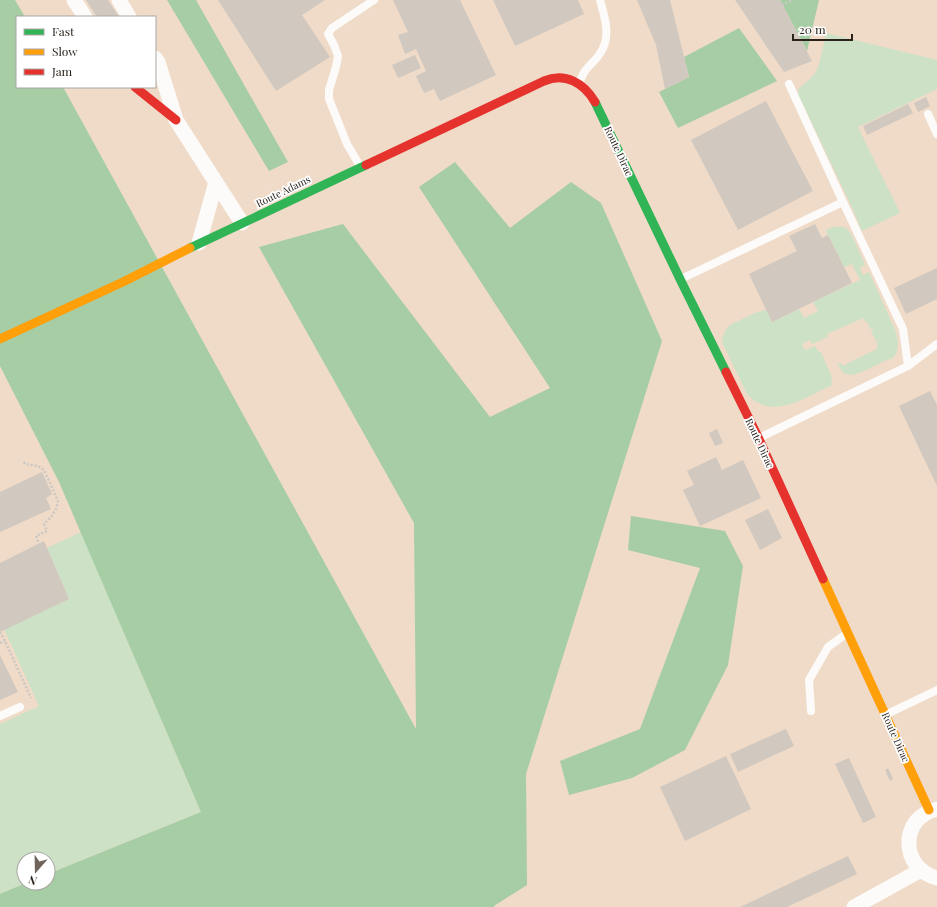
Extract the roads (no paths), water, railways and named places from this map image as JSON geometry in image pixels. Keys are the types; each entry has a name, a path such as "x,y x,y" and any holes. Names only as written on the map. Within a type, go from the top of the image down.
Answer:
{"street":[{"path":"74,0 84,16"},
{"path":"119,0 128,16"},
{"path":"156,59 176,120 242,223"},
{"name":"Route Adams","path":"0,339 125,281 199,243 530,88 553,78 561,77 578,83"},
{"name":"Route Dirac","path":"578,83 589,92 599,109 680,279 759,439 885,714 933,809 918,818 908,839 910,852 915,864 920,870"},
{"path":"136,88 176,120"},
{"path":"199,243 216,182"},
{"path":"854,907 920,870 937,878"}],"lane":[{"path":"360,167 347,144 330,99 329,90 338,56 328,34 332,28 374,0"},
{"path":"578,83 584,72 600,54 607,36 607,26 600,0"},
{"path":"789,84 903,329 908,366"},
{"path":"928,114 937,134"},
{"path":"680,279 843,202"},
{"path":"759,439 908,366 937,344"},
{"path":"811,710 810,680 828,647 848,633"},
{"path":"885,714 937,690"},
{"path":"0,716 20,707"}]}
